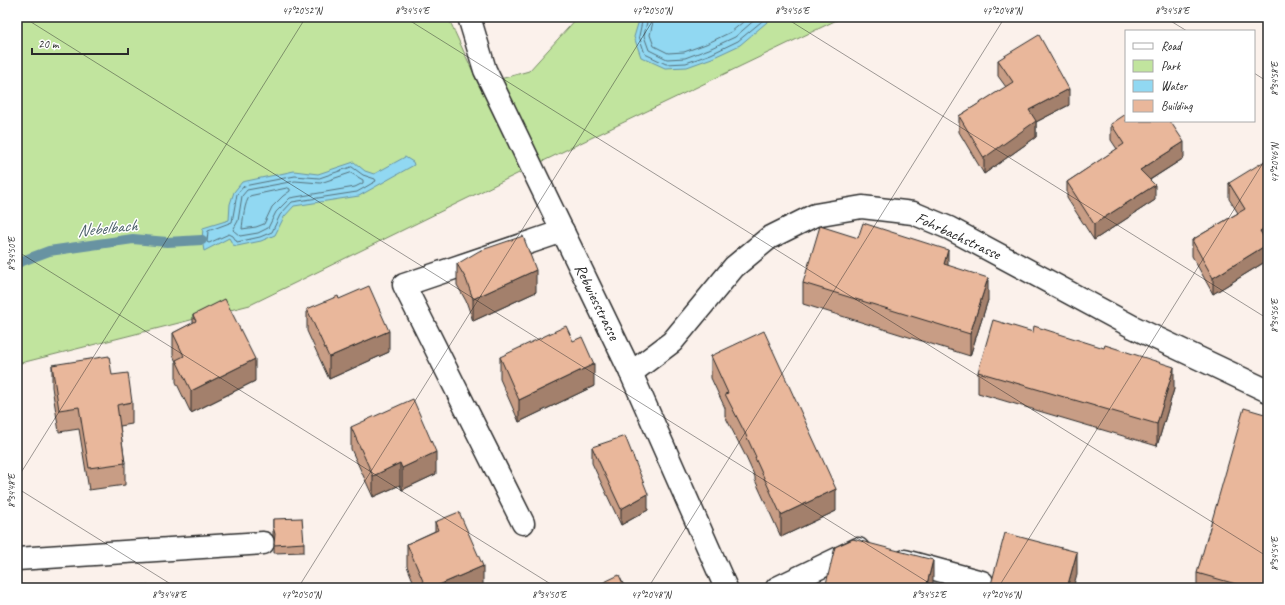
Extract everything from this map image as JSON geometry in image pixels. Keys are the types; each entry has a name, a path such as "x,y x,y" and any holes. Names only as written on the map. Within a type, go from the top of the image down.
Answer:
{"street":[{"name":"Rebwiesstrasse","path":"469,17 485,70 631,373 726,588"},
{"name":"Fohrbachstrasse","path":"631,373 672,342 734,267 769,238 815,215 862,207 913,213 949,228 1133,327 1268,391"},
{"path":"523,523 404,285 563,231"},
{"path":"17,559 263,542"},
{"path":"777,588 857,548 982,582"}],"green space":[{"path":"17,17 448,17 479,85 529,71 578,17 843,17 568,149 250,305 17,364"}],"water":[{"path":"640,17 773,17 740,45 712,58 687,67 665,68 641,57 634,37"},
{"path":"405,157 413,162 414,165 359,196 294,206 284,217 275,235 261,241 237,246 233,245 229,238 204,251 202,240 203,228 229,220 230,204 234,192 242,182 294,171 318,174 354,162 365,171 374,174"}],"building":[{"path":"1039,35 1069,89 1029,110 1036,121 984,158 959,116 1013,82 998,60"},
{"path":"1125,115 1125,122 1171,122 1184,142 1140,170 1155,185 1094,224 1067,182 1124,144 1111,124"},
{"path":"1268,159 1268,226 1260,231 1268,244 1213,278 1192,240 1245,209 1229,183"},
{"path":"863,223 948,250 944,264 988,278 970,334 803,283 820,226 858,238"},
{"path":"523,236 536,270 473,299 466,279 457,264 479,251"},
{"path":"369,286 389,331 329,357 307,309 338,296 339,299"},
{"path":"225,299 255,359 191,391 176,360 184,356 173,333 196,321 193,315"},
{"path":"993,320 1033,332 1034,326 1104,348 1105,345 1174,367 1157,424 978,372"},
{"path":"566,326 573,341 582,337 594,364 519,400 500,357"},
{"path":"764,331 836,489 781,515 745,433 725,394 728,393 711,356"},
{"path":"109,356 112,375 128,373 132,402 117,405 125,463 89,468 79,407 59,410 52,365"},
{"path":"413,399 436,452 402,468 400,463 373,476 351,427"},
{"path":"1244,408 1268,415 1267,588 1250,588 1197,573"},
{"path":"625,436 648,494 621,509 592,447"},
{"path":"459,512 483,566 432,588 426,588 407,544 438,530 435,522"},
{"path":"302,518 304,543 274,545 275,534 273,519"},
{"path":"1005,533 1077,552 1067,588 990,588"},
{"path":"853,539 933,560 926,588 825,588 835,547"},
{"path":"619,575 625,588 592,588"},
{"path":"143,585 180,588 143,588"}],"waterway":[{"name":"Nebelbach","path":"17,263 49,251 133,239 167,242 202,240"}]}
